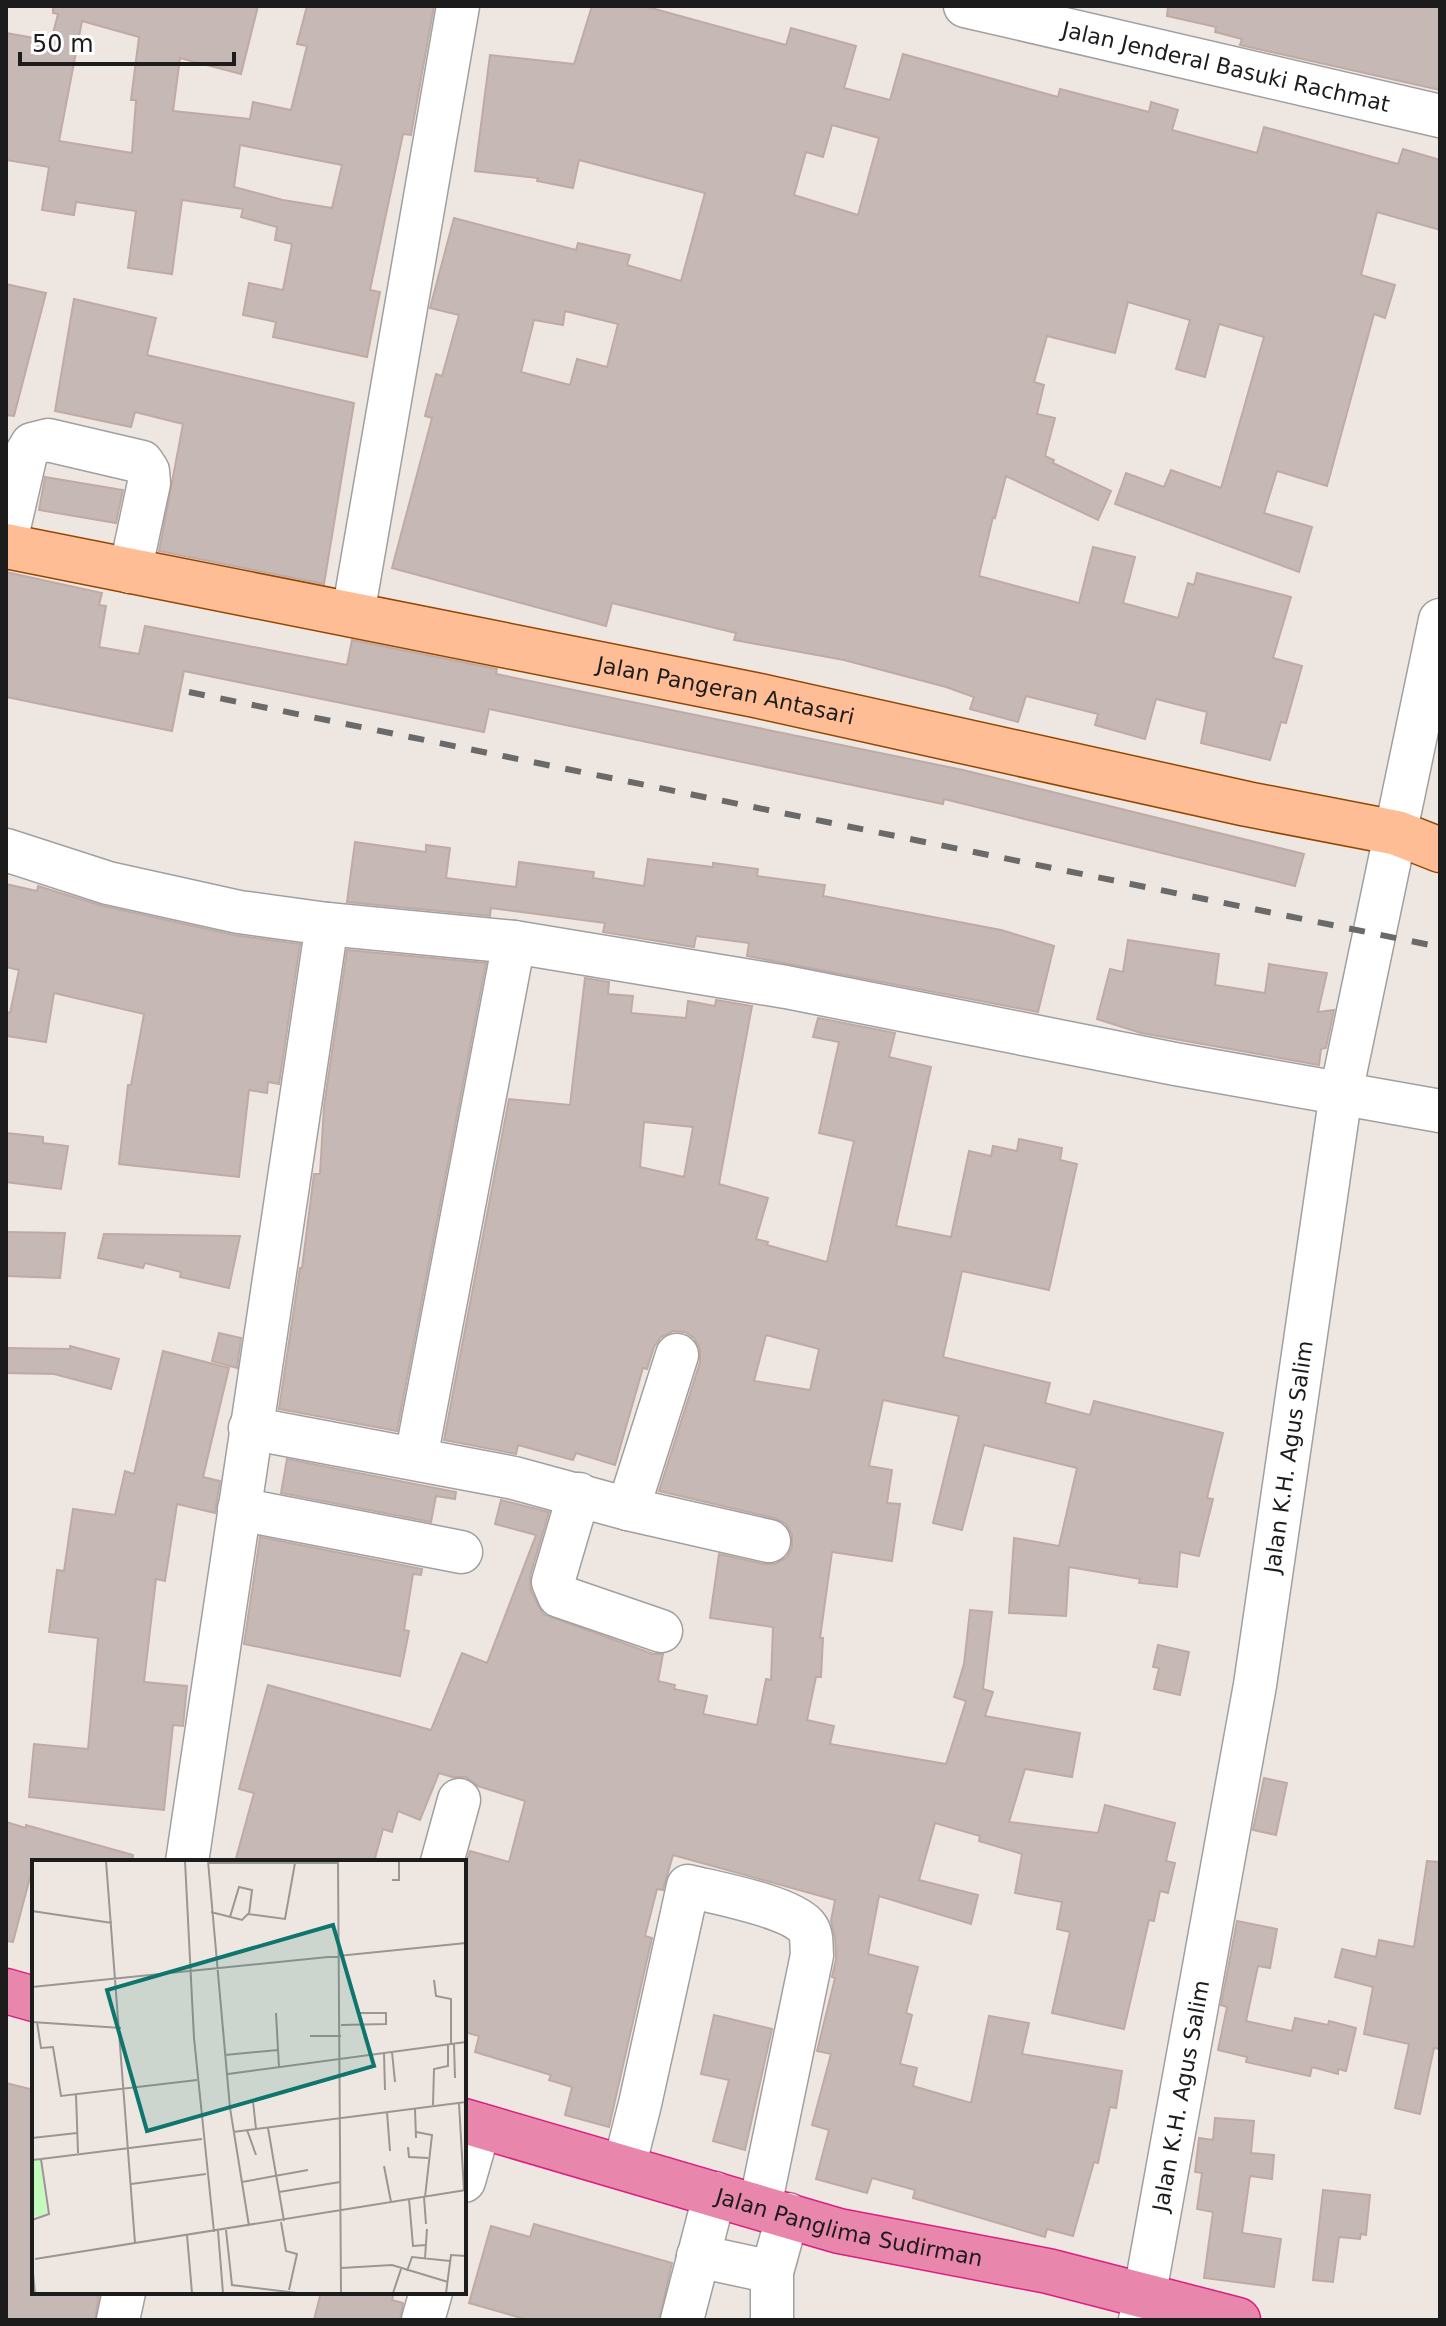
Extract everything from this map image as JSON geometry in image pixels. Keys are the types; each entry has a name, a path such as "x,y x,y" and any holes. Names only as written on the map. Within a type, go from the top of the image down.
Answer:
{"highway":[{"path":"6,1991 32,1998"},
{"name":"Jalan Panglima Sudirman","path":"472,2123 839,2231 1048,2271 1143,2309 1238,2320"}],"main road":[{"name":"Jalan Pangeran Antasari","path":"6,543 130,572 755,695 1247,804 1397,833 1440,850"}],"street":[{"path":"353,614 458,6"},
{"name":"Jalan Jenderal Basuki Rachmat","path":"965,6 1052,16 1440,116"},
{"path":"6,543 26,454 32,444 48,440 142,462 148,471 149,483 130,572"},
{"name":"Jalan K.H. Agus Salim","path":"1143,2309 1255,1685 1341,1093 1440,620"},
{"path":"6,850 108,883 239,912 514,942 786,987 1175,1064 1440,1111"},
{"path":"187,1860 327,924"},
{"path":"416,1458 514,942"},
{"path":"628,1509 677,1355"},
{"path":"250,1428 416,1458 769,1541"},
{"path":"579,1494 553,1582 556,1591 559,1596 661,1631"},
{"path":"239,1509 461,1552"},
{"path":"443,1860 459,1800"},
{"path":"624,2167 688,1886 786,1912 806,1926 811,1934 812,1955 774,2210 772,2320"},
{"path":"466,2166 472,2123"},
{"path":"682,2320 715,2193"},
{"path":"698,2256 772,2272"},
{"path":"118,2320 124,2294"},
{"path":"423,2320 430,2294"}],"building":[{"path":"53,6 258,6 241,74 180,58 173,111 250,119 253,102 291,110 307,46 297,44 307,6 434,6 411,135 403,134 370,290 380,292 367,357 273,337 276,322 243,315 249,283 283,290 292,244 275,240 277,227 241,217 243,209 182,200 172,274 128,268 136,211 76,202 74,215 42,210 49,167 6,160 6,33 51,41 58,14 53,13","holes":["82,21 139,37 131,100 136,100 132,153 59,141","240,145 342,165 332,208 283,200 234,187"]},
{"path":"592,6 644,6 786,45 791,28 856,46 844,88 890,100 903,54 1058,97 1060,89 1149,112 1151,102 1178,110 1172,130 1257,153 1264,127 1398,164 1403,149 1440,160 1440,230 1377,212 1361,275 1395,285 1385,318 1374,314 1327,486 1277,471 1264,513 1312,527 1299,572 1115,504 1126,473 1164,487 1171,470 1221,488 1264,337 1219,324 1205,377 1176,369 1190,320 1128,302 1115,353 1047,336 1034,382 1044,385 1037,414 1055,418 1045,456 1054,460 1053,463 1111,491 1098,520 1006,476 993,517 979,576 1079,603 1093,547 1135,557 1123,603 1178,618 1188,583 1194,585 1197,573 1291,597 1273,658 1302,666 1286,723 1281,722 1270,760 1201,743 1207,712 1156,699 1145,739 1095,725 1098,714 1026,696 1018,722 970,709 974,697 946,687 844,660 734,640 736,633 612,603 606,626 392,568 432,418 425,416 436,374 442,376 459,315 430,308 454,218 576,250 578,243 630,255 627,265 681,281 705,193 579,160 573,188 537,181 538,178 475,171 490,55 574,64","holes":["832,125 879,138 858,215 794,195 806,152 823,157","565,311 618,324 607,367 577,359 570,385 521,372 534,320 563,325"]},
{"path":"1168,6 1440,6 1440,90 1240,45 1242,39 1215,32 1216,27 1167,16"},
{"path":"6,284 46,293 14,416 6,415"},
{"path":"74,299 156,318 147,355 354,403 324,584 159,551 183,424 135,412 131,427 55,411"},
{"path":"45,477 123,490 116,523 39,510"},
{"path":"6,572 102,593 99,605 106,606 99,647 139,654 145,626 347,665 352,640 497,669 496,674 963,770 1304,854 1295,886 944,799 943,804 489,709 484,732 184,671 172,731 6,697"},
{"path":"355,842 426,852 426,845 450,848 446,878 516,887 519,862 594,872 593,878 644,886 648,859 758,869 757,876 825,885 823,896 1001,930 1054,946 1038,1012 747,956 749,943 696,936 694,947 603,932 605,923 491,908 490,916 347,902"},
{"path":"6,884 37,891 38,886 103,906 234,935 300,944 279,1084 268,1082 267,1093 249,1090 239,1177 119,1164 128,1085 131,1085 144,1014 54,993 46,1042 6,1036 6,1012 10,1013 19,970 6,967"},
{"path":"1128,940 1219,954 1215,985 1265,993 1269,964 1327,973 1318,1012 1334,1010 1319,1065 1141,1033 1097,1019 1110,969 1123,972"},
{"path":"347,950 486,963 397,1431 279,1409 314,1174 320,1174 324,1106"},
{"path":"585,978 609,982 608,994 633,996 631,1013 686,1018 688,1001 715,1006 716,1000 752,1006 719,1184 768,1198 756,1239 827,1262 854,1141 819,1133 839,1042 813,1037 818,1018 895,1033 889,1057 931,1067 896,1226 951,1237 969,1151 991,1156 993,1146 1017,1151 1019,1139 1062,1148 1060,1160 1077,1164 1049,1290 962,1271 943,1357 1050,1383 1045,1403 1090,1415 1094,1401 1223,1433 1207,1498 1213,1499 1199,1556 1180,1552 1177,1587 1139,1583 1140,1579 1069,1567 1066,1616 1009,1613 1014,1538 1059,1546 1077,1468 984,1445 962,1530 933,1523 959,1416 883,1400 869,1466 892,1470 887,1503 900,1504 892,1561 832,1552 820,1638 823,1638 821,1677 816,1677 807,1720 834,1726 830,1744 946,1764 966,1701 954,1697 964,1664 970,1610 992,1612 983,1689 993,1692 985,1716 1080,1733 1072,1777 1025,1769 1009,1822 1098,1833 1105,1805 1175,1823 1166,1861 1175,1863 1168,1893 1160,1891 1154,1921 1149,1920 1124,2029 1052,2013 1070,1932 1057,1929 1062,1902 1015,1893 1022,1854 979,1841 980,1836 935,1823 919,1880 978,1895 971,1924 879,1896 868,1954 918,1967 906,2013 912,2015 900,2064 917,2068 913,2086 971,2103 989,2016 1029,2023 1022,2054 1122,2071 1116,2108 1110,2107 1098,2163 1094,2162 1073,2236 1047,2229 1045,2237 913,2198 915,2190 872,2178 867,2193 816,2179 829,2130 812,2125 831,2054 817,2051 835,1978 832,1977 836,1959 831,1921 835,1900 673,1855 663,1890 657,1889 645,1936 652,1938 609,2127 565,2115 572,2087 549,2080 551,2075 475,2052 479,2036 466,2033 466,1864 470,1851 509,1862 525,1801 478,1786 466,1777 439,1773 420,1820 398,1811 392,1832 383,1829 375,1860 236,1860 254,1793 239,1789 268,1685 431,1730 462,1653 487,1663 536,1535 495,1524 501,1500 549,1512 530,1576 531,1591 543,1614 653,1654 663,1654 658,1681 675,1685 674,1689 707,1696 703,1714 757,1725 766,1679 771,1680 773,1627 710,1618 719,1554 775,1564 787,1557 792,1547 792,1535 786,1524 774,1518 659,1491 700,1362 700,1349 694,1338 685,1332 673,1331 661,1337 654,1347 647,1369 643,1368 615,1465 576,1453 573,1460 518,1445 516,1454 444,1440 509,1099 570,1105","holes":["644,1122 693,1127 684,1177 640,1167","766,1335 819,1349 810,1390 754,1381"]},
{"path":"6,1133 43,1137 43,1143 68,1146 61,1189 6,1182"},
{"path":"6,1232 65,1233 60,1278 6,1276"},
{"path":"104,1234 240,1236 229,1288 180,1277 181,1272 145,1263 143,1268 98,1258"},
{"path":"219,1333 241,1338 237,1368 212,1361"},
{"path":"70,1346 119,1359 111,1389 54,1374 6,1373 6,1348 70,1349"},
{"path":"163,1351 229,1368 203,1477 220,1481 215,1513 177,1504 165,1581 156,1579 144,1682 187,1686 183,1726 173,1725 164,1810 29,1797 34,1744 88,1749 98,1638 49,1632 57,1570 64,1571 73,1509 115,1515 125,1471 134,1474"},
{"path":"287,1459 456,1492 455,1499 436,1496 431,1522 281,1493"},
{"path":"260,1537 422,1569 421,1575 413,1574 404,1630 409,1631 400,1676 244,1644"},
{"path":"1158,1645 1189,1652 1180,1695 1154,1689 1159,1668 1153,1667"},
{"path":"1264,1778 1287,1783 1276,1835 1253,1830"},
{"path":"6,1822 133,1855 132,1860 32,1860 13,1942 6,1941"},
{"path":"1427,1861 1440,1862 1440,2049 1434,2048 1420,2114 1395,2108 1409,2044 1364,2034 1373,1987 1335,1977 1342,1949 1376,1957 1379,1940 1414,1947"},
{"path":"1237,1921 1277,1929 1270,1968 1258,1966 1246,2021 1292,2031 1295,2018 1328,2025 1329,2021 1356,2028 1346,2071 1338,2069 1338,2074 1312,2067 1310,2076 1246,2062 1247,2057 1218,2050 1227,2007 1221,2005"},
{"path":"714,2015 772,2029 745,2150 713,2141 729,2080 701,2074"},
{"path":"6,2083 32,2090 32,2294 99,2296 95,2320 6,2320"},
{"path":"1215,2118 1254,2121 1251,2153 1274,2155 1272,2179 1250,2176 1242,2233 1281,2239 1274,2287 1204,2278 1213,2212 1197,2209 1202,2173 1195,2172 1199,2138 1213,2140"},
{"path":"1323,2190 1370,2195 1366,2235 1361,2234 1360,2239 1339,2237 1333,2282 1313,2280"},
{"path":"534,2224 672,2263 659,2320 528,2320 469,2303 491,2226 530,2237"},
{"path":"320,2294 394,2294 392,2300 403,2303 400,2320 314,2320"}],"railway":[{"path":"189,692 1440,947"}]}
